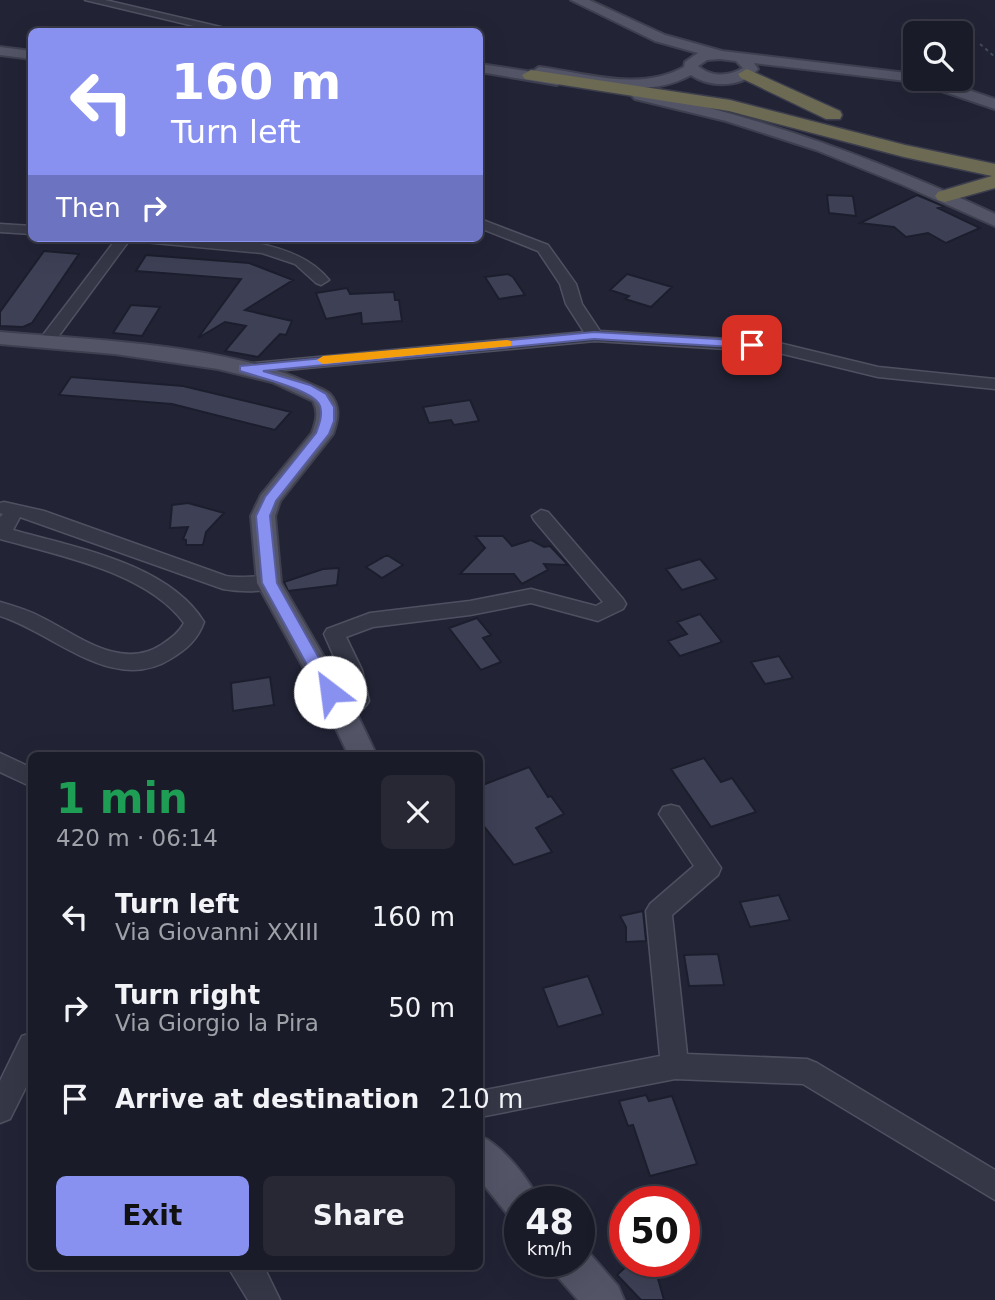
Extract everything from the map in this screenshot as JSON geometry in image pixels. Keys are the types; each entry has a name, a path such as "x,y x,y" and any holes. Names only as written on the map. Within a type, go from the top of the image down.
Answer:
{"highway":[{"path":"747,67 770,88 874,132 924,148 995,164"},
{"path":"531,75 730,106 904,151 995,170"},
{"path":"945,196 995,181"}],"main road":[{"path":"579,0 660,38 688,54 691,65 698,74 718,79 747,67 789,64 863,69 903,76"},
{"path":"660,38 720,55 747,67"},
{"path":"0,51 28,54"},
{"path":"483,69 539,71 645,84 674,78 703,56 720,55"},
{"path":"483,69 531,75 672,102 748,121 794,136 945,196 995,221"},
{"path":"962,91 995,104"},
{"path":"0,338 116,348 244,369 305,388 321,397 327,407 327,421 322,434 270,500 263,516 269,583 342,712 361,752"},
{"path":"483,1157 508,1186"},
{"path":"584,1277 604,1300"}],"street":[{"path":"90,0 219,28"},
{"path":"483,224 543,248 568,284 574,304 594,335"},
{"path":"0,228 28,230"},
{"path":"46,342 121,242"},
{"path":"188,242 264,249 300,261 321,280"},
{"path":"244,369 594,335 775,347 878,372 995,384"},
{"path":"0,609 30,619 74,645 113,661 132,663 161,659 190,634 194,622 188,610 173,598 103,561 2,533 8,509 37,515 223,582 242,585 269,583"},
{"path":"342,712 358,701 351,670 334,634 370,620 470,608 531,596 598,614 616,604 541,516"},
{"path":"0,762 28,776"},
{"path":"671,814 709,867 659,911 675,1066"},
{"path":"0,1110 28,1053"},
{"path":"483,1103 675,1066 807,1072 995,1186"},
{"path":"246,1270 253,1277 264,1300"}],"path":[{"path":"980,44 995,57"}],"building":[{"path":"827,195 853,196 856,216 829,213"},
{"path":"917,195 943,206 938,208 980,228 946,243 928,233 906,237 894,227 860,223"},
{"path":"44,251 79,254 32,323 23,327 0,326 0,312"},
{"path":"146,255 249,263 293,280 245,310 292,321 286,335 280,334 258,357 225,351 246,326 225,322 198,338 241,279 136,271"},
{"path":"508,274 525,295 499,299 485,277"},
{"path":"627,274 672,287 651,307 625,299 629,296 610,290"},
{"path":"347,288 350,294 394,292 395,300 399,300 402,321 362,324 361,313 326,319 316,293"},
{"path":"131,305 160,307 142,336 113,333"},
{"path":"71,377 183,386 291,412 275,430 172,404 59,395"},
{"path":"470,400 479,421 454,425 451,420 429,423 423,407"},
{"path":"188,503 224,513 206,532 203,545 186,545 186,540 183,539 188,527 170,528 172,505"},
{"path":"475,536 503,536 512,546 531,540 544,547 550,546 568,565 544,564 548,570 522,584 514,574 460,574 485,548"},
{"path":"387,555 403,565 382,578 366,567"},
{"path":"700,559 717,579 682,590 666,569"},
{"path":"339,568 337,585 288,591 284,582 323,569"},
{"path":"700,614 722,642 680,656 668,641 687,634 677,622"},
{"path":"477,618 491,635 483,638 501,662 481,670 449,628"},
{"path":"779,656 793,678 765,684 751,662"},
{"path":"270,677 274,705 233,711 231,683"},
{"path":"704,758 721,782 732,778 756,812 711,827 671,769"},
{"path":"529,767 548,797 551,796 564,814 536,828 552,852 514,865 483,825 483,785"},
{"path":"779,895 790,920 750,927 740,902"},
{"path":"643,911 646,941 626,942 626,927 620,916"},
{"path":"718,954 724,985 689,986 684,955"},
{"path":"588,976 603,1014 558,1027 543,988"},
{"path":"646,1095 649,1101 672,1096 697,1164 650,1176 633,1125 628,1126 619,1101"},
{"path":"619,1277 658,1277 664,1300 641,1300"}],"slow traffic":[{"path":"323,360 507,343"}],"route":[{"path":"330,692 269,583 263,516 270,500 322,434 327,421 327,407 321,397 305,388 244,369 594,335 752,345"}]}
